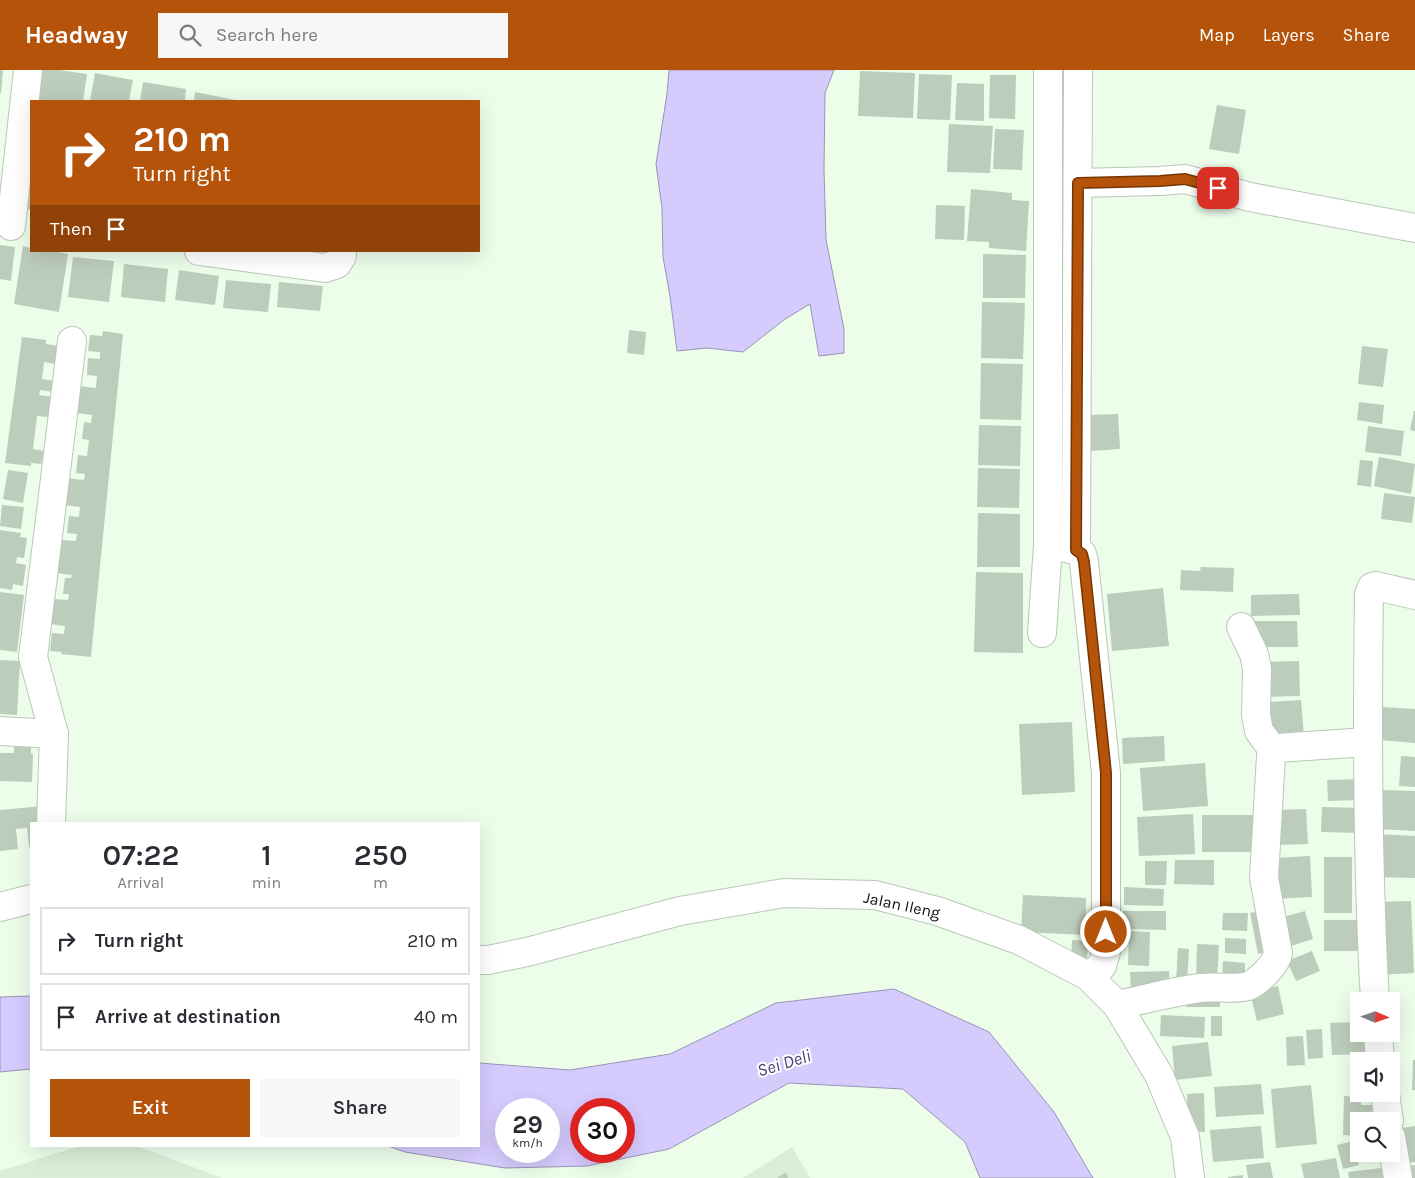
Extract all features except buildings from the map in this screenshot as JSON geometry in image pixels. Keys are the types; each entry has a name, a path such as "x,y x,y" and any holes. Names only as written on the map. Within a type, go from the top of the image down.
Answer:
{"street":[{"path":"14,226 28,120 28,70"},
{"path":"1042,634 1048,545 1048,70"},
{"path":"1076,550 1078,70"},
{"path":"1078,183 1185,179 1250,197 1415,228"},
{"path":"206,252 325,268 337,264 342,256 342,252"},
{"path":"51,822 54,734 33,656 72,341"},
{"path":"1048,545 1076,550 1082,554 1106,773 1106,952 1102,966 1088,976"},
{"path":"1375,992 1370,910 1367,742 1369,594 1372,587 1376,586 1415,595"},
{"path":"1242,627 1254,654 1257,669 1256,715 1259,731 1273,750"},
{"path":"0,731 54,734"},
{"path":"1273,750 1310,745 1367,742"},
{"path":"1117,1005 1185,990 1248,986 1273,966 1278,953 1264,878 1271,756 1273,750"},
{"name":"Jalan Ileng","path":"480,960 527,952 680,911 784,893 875,896 937,911 1019,940 1088,976 1117,1005 1159,1075 1185,1137 1190,1178"},
{"path":"0,907 30,900"},
{"path":"1395,1162 1398,1178"}],"shaded area":[{"path":"77,1147 140,1147 222,1178 0,1178 0,1171"},
{"path":"792,1147 810,1178 743,1178"}],"water":[{"path":"669,70 834,70 825,93 824,170 826,240 844,329 844,353 819,356 810,304 785,319 743,352 707,348 677,351 663,257 662,208 656,164"},
{"name":"Sei Deli","path":"894,989 989,1032 1054,1112 1093,1178 980,1178 965,1142 903,1089 789,1083 669,1149 635,1156 635,1098 570,1098 570,1163 601,1163 587,1166 505,1168 405,1152 391,1147 480,1147 480,1063 570,1070 670,1054 776,1003"},
{"path":"30,996 30,1069 0,1072 0,997"}],"route":[{"path":"1106,932 1106,773 1084,562 1082,554 1076,550 1078,183 1185,179 1218,188"}]}
